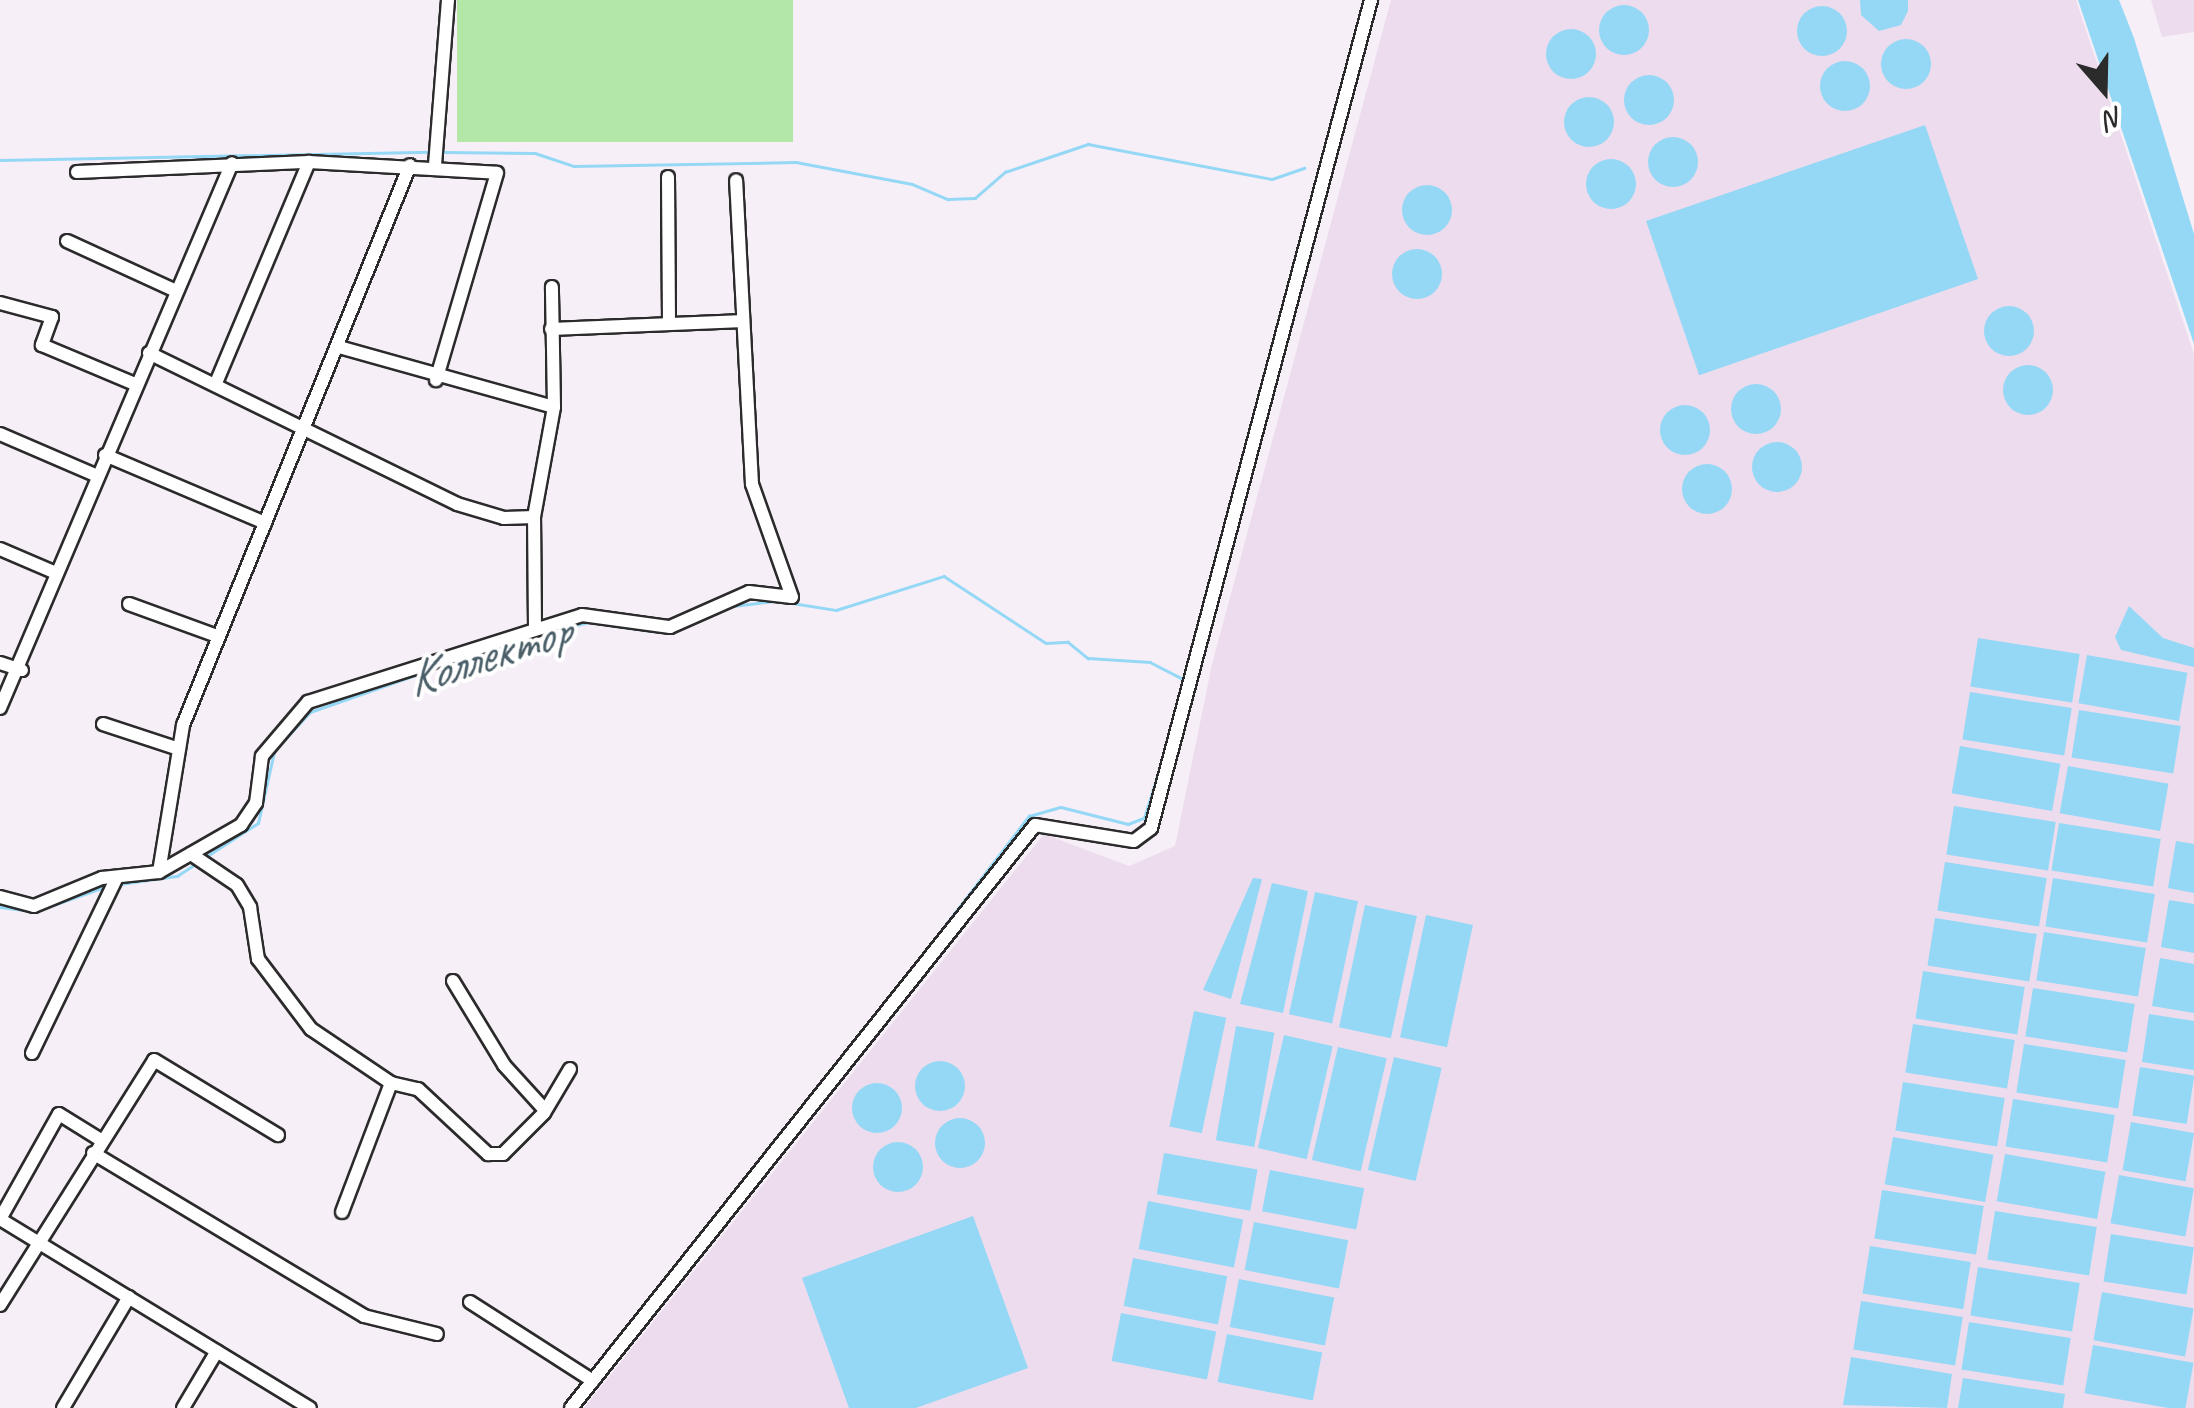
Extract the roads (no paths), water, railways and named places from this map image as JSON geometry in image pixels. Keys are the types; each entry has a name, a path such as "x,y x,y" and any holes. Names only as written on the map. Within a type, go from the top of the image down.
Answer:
{"street":[{"path":"436,156 448,0"},
{"path":"571,1408 1035,824 1134,841 1147,834 1371,0"},
{"path":"76,172 309,162 410,165 436,156 497,173 436,380"},
{"path":"216,383 309,162"},
{"path":"0,708 22,670 96,475 232,164"},
{"path":"159,872 179,750 217,636 306,429 410,165"},
{"path":"668,177 669,319"},
{"path":"0,897 34,906 117,877 159,872 241,825 256,803 262,756 308,702 582,615 670,627 749,592 792,597 752,484 738,321 736,180"},
{"path":"67,241 176,291"},
{"path":"535,628 534,517 554,407 552,287"},
{"path":"0,303 52,318 42,345 135,384"},
{"path":"551,328 669,319 738,321"},
{"path":"338,347 436,380 554,407"},
{"path":"149,352 458,504 504,518 534,517"},
{"path":"0,434 96,475"},
{"path":"105,455 265,523"},
{"path":"0,550 56,573"},
{"path":"129,604 217,636"},
{"path":"0,664 22,670"},
{"path":"103,724 179,750"},
{"path":"191,854 237,885 250,907 258,960 277,992 312,1028 391,1082 418,1089 488,1154 503,1154 545,1110 570,1068"},
{"path":"32,1053 117,877"},
{"path":"453,980 504,1065 545,1110"},
{"path":"0,1306 154,1060 278,1134"},
{"path":"342,1212 391,1082"},
{"path":"306,1407 0,1219 59,1114 97,1147 364,1316 437,1334"},
{"path":"62,1408 129,1298"},
{"path":"470,1302 593,1381"},
{"path":"182,1408 217,1352"}],"water":[{"path":"1860,0 1908,0 1908,11 1901,25 1879,31 1861,15"},
{"path":"2078,0 2119,0 2134,38 2194,234 2194,344"},
{"path":"1624,5 1642,12 1649,30 1642,48 1624,55 1606,48 1599,30 1606,12"},
{"path":"1822,6 1840,13 1847,31 1840,49 1822,56 1804,49 1797,31 1804,13"},
{"path":"1571,29 1589,36 1596,54 1589,72 1571,79 1553,72 1546,54 1553,36"},
{"path":"1906,39 1924,46 1931,64 1924,82 1906,89 1888,82 1881,64 1888,46"},
{"path":"1845,61 1863,68 1870,86 1863,104 1845,111 1827,104 1820,86 1827,68"},
{"path":"1649,75 1667,82 1674,100 1667,118 1649,125 1631,118 1624,100 1631,82"},
{"path":"1589,97 1607,104 1614,122 1607,140 1589,147 1571,140 1564,122 1571,104"},
{"path":"1925,125 1978,279 1699,375 1646,221"},
{"path":"1673,137 1691,144 1698,162 1691,180 1673,187 1655,180 1648,162 1655,144"},
{"path":"1611,159 1629,166 1636,184 1629,202 1611,209 1593,202 1586,184 1593,166"},
{"path":"1427,185 1445,192 1452,210 1445,228 1427,235 1409,228 1402,210 1409,192"},
{"path":"1417,249 1435,256 1442,274 1435,292 1417,299 1399,292 1392,274 1399,256"},
{"path":"2009,306 2027,313 2034,331 2027,349 2009,356 1991,349 1984,331 1991,313"},
{"path":"2028,365 2046,372 2053,390 2046,408 2028,415 2010,408 2003,390 2010,372"},
{"path":"1756,384 1774,391 1781,409 1774,427 1756,434 1738,427 1731,409 1738,391"},
{"path":"1685,405 1703,412 1710,430 1703,448 1685,455 1667,448 1660,430 1667,412"},
{"path":"1777,442 1795,449 1802,467 1795,485 1777,492 1759,485 1752,467 1759,449"},
{"path":"1707,464 1725,471 1732,489 1725,507 1707,514 1689,507 1682,489 1689,471"},
{"path":"2129,606 2163,638 2194,648 2194,667 2121,650 2115,637"},
{"path":"1978,638 2080,654 2072,703 1970,686"},
{"path":"2087,655 2187,673 2179,721 2078,703"},
{"path":"1970,692 2072,708 2064,756 1962,739"},
{"path":"2079,710 2181,726 2173,774 2071,757"},
{"path":"1960,746 2060,764 2052,811 1952,793"},
{"path":"2068,766 2168,784 2160,831 2060,813"},
{"path":"1954,806 2056,822 2048,871 1946,854"},
{"path":"2059,823 2161,839 2153,887 2051,870"},
{"path":"2176,841 2194,844 2194,893 2168,888"},
{"path":"1945,862 2047,878 2039,927 1937,910"},
{"path":"1253,878 1262,879 1231,999 1203,990"},
{"path":"2053,878 2155,894 2147,943 2045,926"},
{"path":"1272,883 1308,891 1283,1013 1240,1004"},
{"path":"1315,892 1358,901 1332,1023 1289,1014"},
{"path":"2169,900 2194,904 2194,953 2161,947"},
{"path":"1365,905 1417,916 1391,1038 1339,1027"},
{"path":"1426,915 1473,925 1447,1047 1400,1037"},
{"path":"1935,918 2037,934 2029,982 1927,965"},
{"path":"2044,932 2146,948 2138,997 2036,980"},
{"path":"2160,958 2194,964 2194,1013 2152,1006"},
{"path":"1923,971 2025,987 2017,1035 1915,1018"},
{"path":"2033,988 2135,1004 2127,1053 2025,1036"},
{"path":"1194,1011 1226,1018 1202,1133 1169,1126"},
{"path":"2149,1014 2194,1021 2194,1070 2142,1062"},
{"path":"1913,1024 2015,1040 2007,1089 1905,1072"},
{"path":"1236,1026 1274,1033 1254,1147 1216,1140"},
{"path":"1284,1035 1333,1046 1307,1159 1258,1148"},
{"path":"2024,1044 2126,1060 2118,1109 2016,1092"},
{"path":"1338,1047 1387,1058 1361,1171 1312,1160"},
{"path":"1394,1057 1442,1068 1416,1181 1368,1170"},
{"path":"940,1061 958,1068 965,1086 958,1104 940,1111 922,1104 915,1086 922,1068"},
{"path":"2140,1067 2194,1076 2187,1124 2132,1115"},
{"path":"1903,1082 2005,1098 1997,1147 1895,1130"},
{"path":"877,1083 895,1090 902,1108 895,1126 877,1133 859,1126 852,1108 859,1090"},
{"path":"2013,1099 2115,1115 2107,1163 2005,1146"},
{"path":"960,1118 978,1125 985,1143 978,1161 960,1168 942,1161 935,1143 942,1125"},
{"path":"2131,1122 2194,1133 2186,1181 2122,1170"},
{"path":"1893,1137 1993,1155 1985,1202 1885,1184"},
{"path":"898,1142 916,1149 923,1167 916,1185 898,1192 880,1185 873,1167 880,1149"},
{"path":"1164,1153 1258,1169 1250,1211 1157,1194"},
{"path":"2005,1154 2105,1172 2097,1219 1997,1201"},
{"path":"1270,1170 1364,1188 1356,1230 1262,1211"},
{"path":"2119,1175 2194,1188 2185,1236 2110,1223"},
{"path":"1882,1190 1984,1206 1976,1255 1874,1238"},
{"path":"1148,1201 1243,1220 1234,1268 1139,1249"},
{"path":"1995,1211 2097,1227 2089,1276 1987,1259"},
{"path":"973,1216 1028,1368 916,1408 849,1408 802,1278"},
{"path":"1254,1222 1348,1240 1339,1288 1245,1270"},
{"path":"2111,1234 2194,1247 2186,1295 2103,1281"},
{"path":"1870,1246 1971,1262 1963,1309 1862,1293"},
{"path":"1133,1258 1227,1276 1218,1324 1124,1306"},
{"path":"1978,1267 2080,1283 2072,1332 1970,1315"},
{"path":"1239,1279 1334,1298 1325,1346 1230,1327"},
{"path":"2102,1292 2194,1308 2185,1356 2093,1340"},
{"path":"1861,1301 1963,1317 1955,1366 1853,1349"},
{"path":"1121,1313 1216,1332 1207,1380 1112,1361"},
{"path":"1969,1322 2071,1338 2063,1386 1961,1369"},
{"path":"1227,1334 1322,1353 1313,1401 1218,1382"},
{"path":"2093,1345 2193,1363 2185,1408 2084,1393"},
{"path":"1851,1357 1952,1374 1947,1408 1843,1405"},
{"path":"1963,1378 2065,1394 2063,1408 1958,1408"}],"waterway":[{"path":"443,152 535,153 574,166 796,162 912,184 948,199 975,198 1005,172 1088,144 1272,179 1304,168"},
{"path":"0,160 430,152"},
{"name":"Коллектор","path":"792,603 836,610 944,576 1046,643 1068,642 1088,658 1150,662 1187,681"},
{"name":"Коллектор","path":"733,606 774,601"},
{"name":"Коллектор","path":"555,630 591,622"},
{"name":"Коллектор","path":"608,625 659,632"},
{"name":"Коллектор","path":"445,665 528,639"},
{"name":"Коллектор","path":"285,739 310,712 424,672"},
{"name":"Коллектор","path":"903,980 1029,816 1061,807 1128,824 1144,818 1165,751"},
{"name":"Коллектор","path":"204,858 258,823 274,752"},
{"name":"Коллектор","path":"120,884 177,876 197,863"},
{"name":"Коллектор","path":"45,908 107,886"},
{"name":"Коллектор","path":"0,907 32,911"}]}
